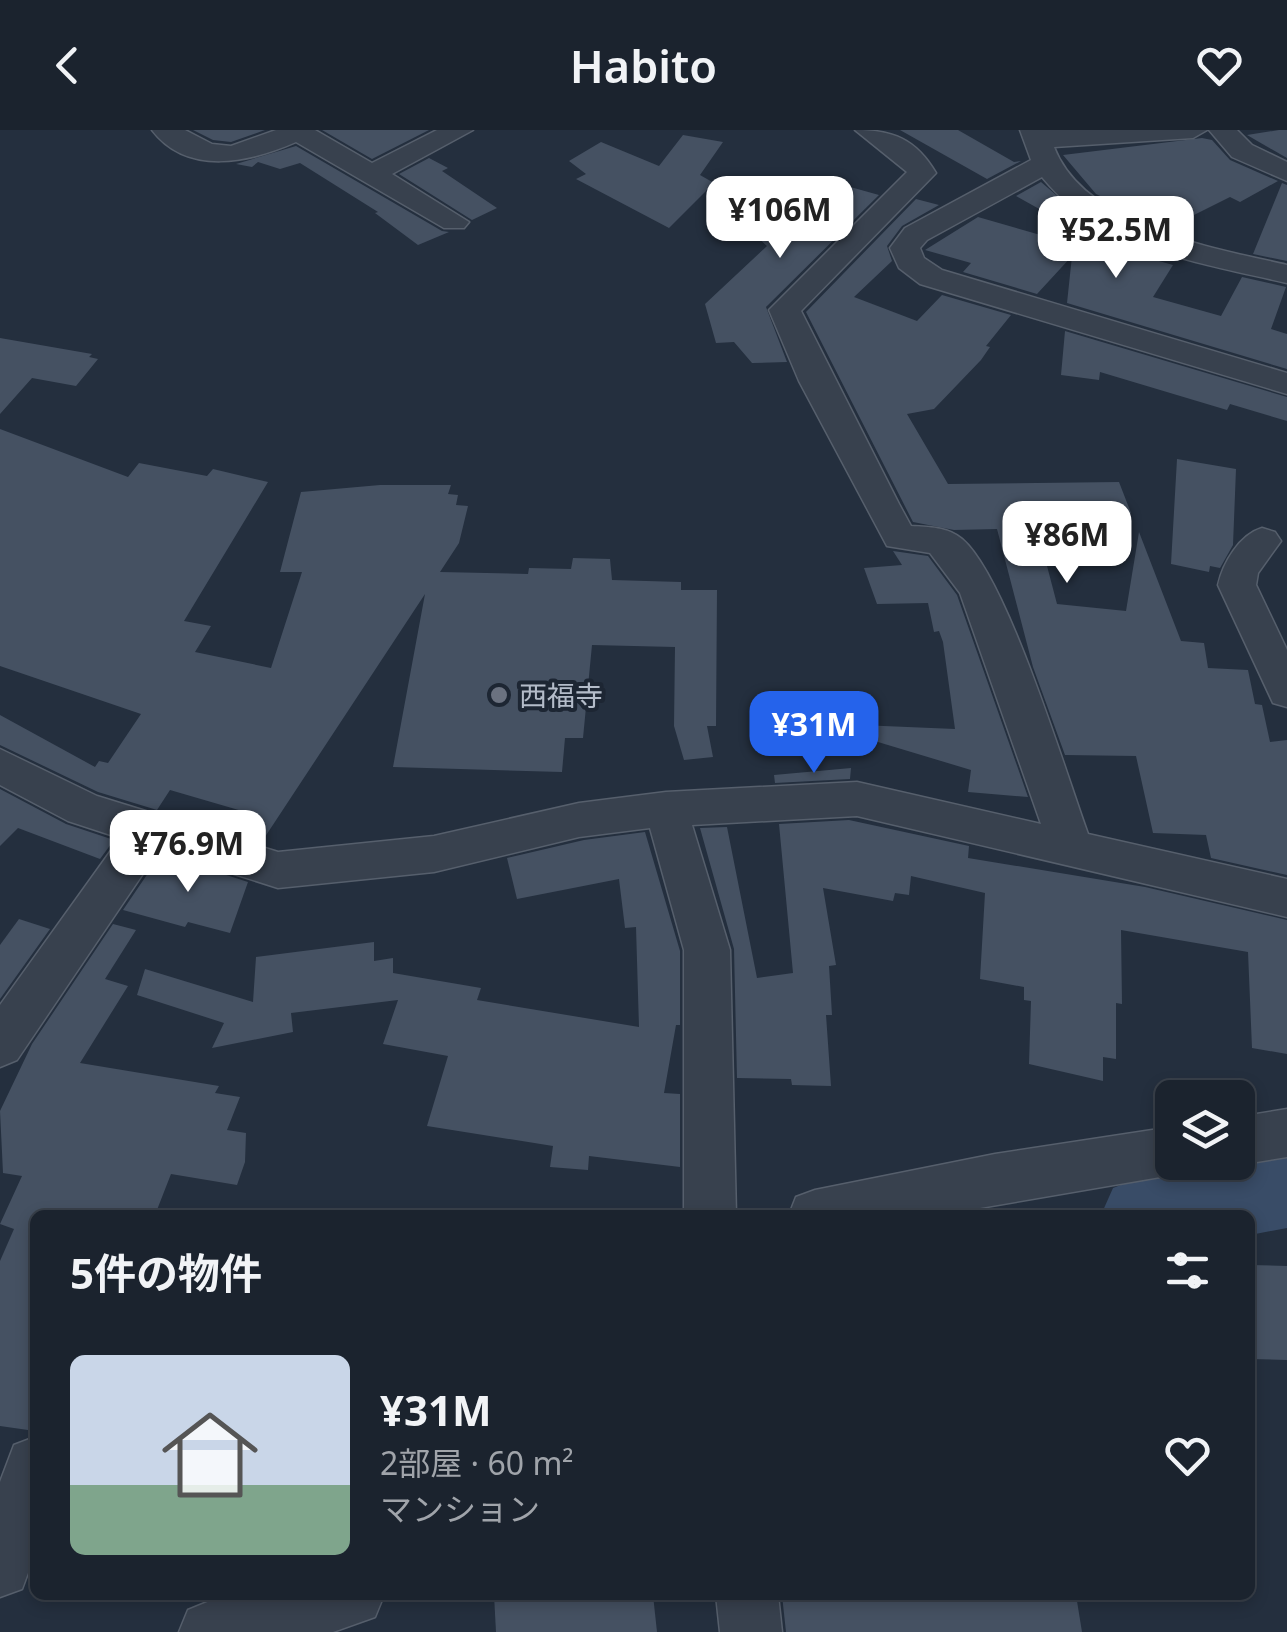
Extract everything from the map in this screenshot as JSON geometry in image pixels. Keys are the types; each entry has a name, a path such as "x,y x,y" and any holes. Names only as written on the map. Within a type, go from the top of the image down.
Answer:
{"street":[{"path":"166,130 200,153 242,156 298,131 454,222"},
{"path":"371,174 459,130"},
{"path":"870,130 914,158 922,173 842,258 785,310 808,372 854,452 868,489 900,537 939,541 952,550 979,591 1071,847"},
{"path":"1193,130 1039,144 968,204 908,242 906,253 917,269 1287,384"},
{"path":"1223,130 1228,140 1253,158 1287,172"},
{"path":"1039,144 1070,192 1122,226 1185,248 1287,274"},
{"path":"916,179 968,204"},
{"path":"1262,541 1240,571 1237,585 1287,692"},
{"path":"0,764 69,803 148,832 278,870 434,854 579,820 666,808 857,798 1287,898"},
{"path":"666,808 707,950 710,1210"},
{"path":"0,1045 148,832"},
{"path":"1255,1138 1287,1133"},
{"path":"840,1210 995,1179 1155,1154"},
{"path":"0,1567 25,1465"},
{"path":"210,1632 249,1626 337,1600"},
{"path":"748,1600 751,1632"}],"building":[{"path":"193,130 265,130 231,142 213,140"},
{"path":"322,130 429,130 372,159"},
{"path":"900,130 958,130 1014,162 1021,161 987,179"},
{"path":"1287,130 1287,158 1247,135"},
{"path":"683,135 723,142 700,175 714,183 669,228 576,179 586,174 569,161 601,142 659,166"},
{"path":"1212,140 1230,160 1278,181 1240,202 1230,197 1166,229 1096,194 1063,155"},
{"path":"296,146 449,232 418,245 375,213 378,212 300,163 280,169 258,162 252,167 236,164"},
{"path":"429,158 448,168 442,171 497,208 472,220 399,174"},
{"path":"811,176 879,195 766,307 787,362 752,363 734,342 716,343 705,304 767,246 731,213 788,197"},
{"path":"1041,182 1090,224 1134,246 1124,251 1173,265 1153,297 1221,316 1242,277 1286,287 1271,329 1287,334 1287,369 1067,303 1072,256 1037,294 963,272 971,263 925,250 978,217 1086,248 1091,238 1016,196"},
{"path":"1282,183 1287,185 1287,261 1253,254"},
{"path":"916,199 939,205 902,226 887,246 892,261 854,297 917,321 942,295 1011,315 986,346 990,347 981,360 934,409 907,414 948,484 1119,482 1131,513 1080,524 1036,524 1057,604 1126,611 1139,532 1181,641 1204,643 1208,668 1248,670 1255,704 1262,705 1270,742 1287,740 1287,875 1211,858 1206,835 1153,833 1136,756 1065,755 1033,667 997,529 954,530 913,522 806,312"},
{"path":"1065,331 1287,397 1287,421 1230,404 1227,410 1100,372 1099,380 1061,375"},
{"path":"0,338 92,354 89,357 98,359 76,386 32,378 0,414"},
{"path":"0,429 128,477 139,463 207,476 213,469 268,482 184,621 211,626 195,652 271,668 302,572 280,572 301,492 380,485 451,485 448,494 458,495 456,505 468,506 459,543 440,572 528,574 529,568 571,569 573,558 610,559 612,580 681,582 681,590 717,590 716,726 707,726 713,757 684,760 674,726 675,647 592,645 583,738 565,738 562,772 393,767 425,594 261,843 228,833 242,811 170,790 157,810 98,792 0,745 0,715 95,767 99,761 108,763 141,714 0,666"},
{"path":"1177,459 1236,469 1233,545 1220,568 1210,566 1209,572 1171,564"},
{"path":"893,551 928,556 957,595 1028,797 968,792 971,770 858,736 860,725 955,729 943,642 939,631 934,632 928,603 877,604 864,568 902,565"},
{"path":"851,768 850,779 775,783 774,775"},
{"path":"0,789 66,824 114,840 100,859 18,828 0,846"},
{"path":"849,820 969,846 968,858 1145,887 1287,920 1287,1054 1252,1048 1248,952 1121,930 1122,1004 1116,1003 1116,1059 1103,1057 1103,1081 1029,1064 1031,1001 1024,1000 1024,987 980,979 985,893 911,876 909,895 895,893 893,901 823,888 836,965 829,966 832,1015 826,1015 831,1086 792,1085 791,1079 737,1078 734,949 700,828 727,827 757,978 793,973 779,824"},
{"path":"645,832 680,951 680,1025 676,1025 664,1093 680,1094 680,1167 589,1156 588,1170 550,1167 553,1146 427,1126 448,1056 383,1044 398,1000 291,1013 293,1032 212,1048 224,1023 137,995 145,969 253,1002 256,957 374,942 374,961 393,958 393,973 481,988 477,1000 639,1027 636,927 625,928 619,879 517,899 507,858 584,840"},
{"path":"161,854 248,882 230,933 188,922 185,927 123,910"},
{"path":"19,919 50,929 0,999 0,945"},
{"path":"113,924 136,930 105,979 128,986 80,1063 219,1086 215,1093 240,1097 227,1130 246,1133 245,1162 237,1185 171,1174 157,1210 30,1210 30,1430 0,1426 0,1261 14,1229 0,1224 22,1176 3,1173 0,1111 32,1044"},
{"path":"1255,1265 1287,1266 1287,1360 1255,1359"},
{"path":"494,1600 654,1600 657,1632 496,1632"},
{"path":"783,1600 1077,1600 1082,1632 786,1632"}],"waterway":[{"path":"1171,1210 1287,1191"}],"place":[{"name":"西福寺","path":"499,695"}]}
